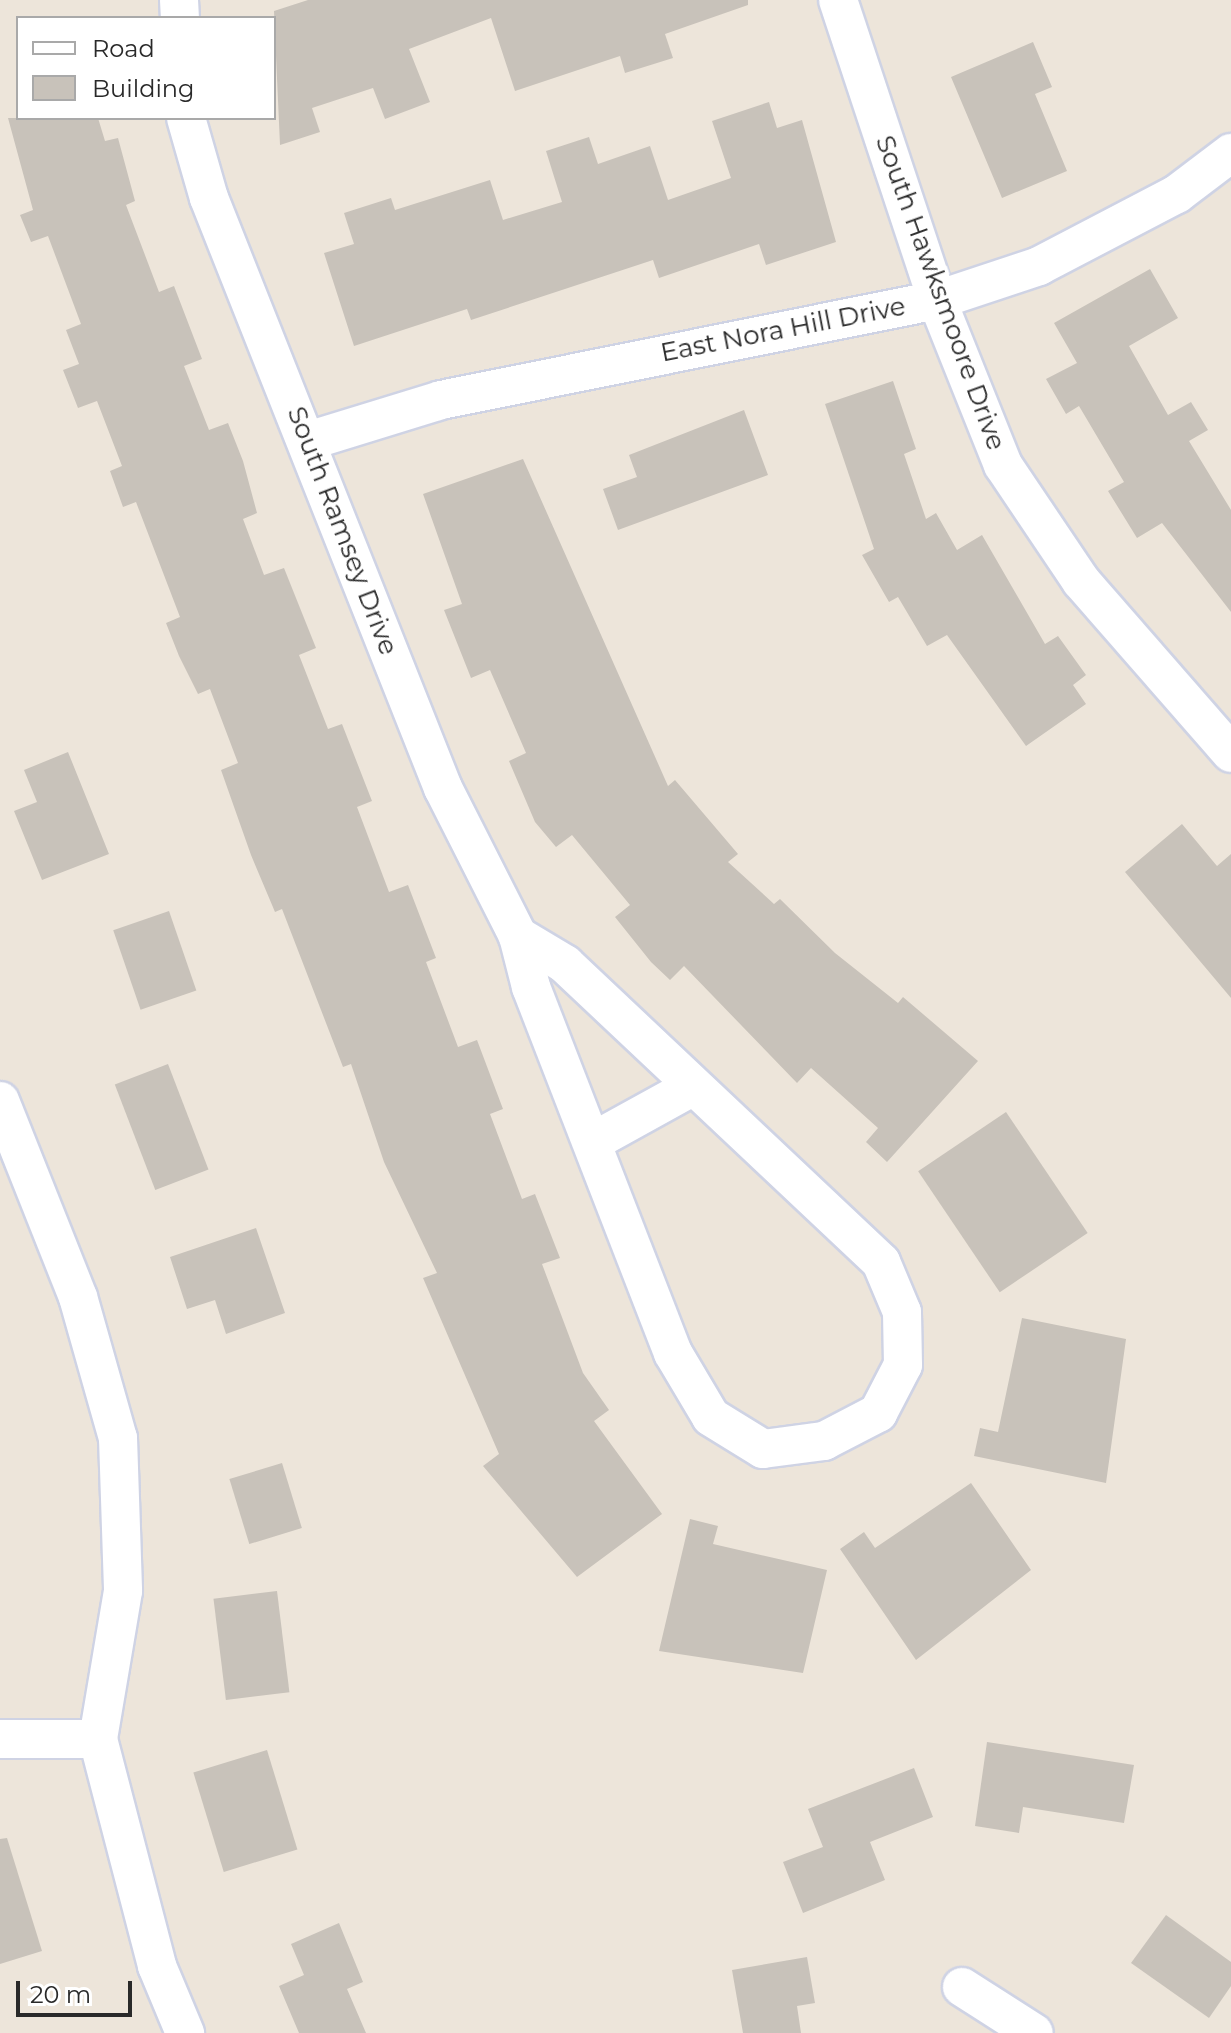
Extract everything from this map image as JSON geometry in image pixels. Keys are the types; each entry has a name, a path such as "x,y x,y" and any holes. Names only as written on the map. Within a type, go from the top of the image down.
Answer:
{"street":[{"name":"South Hawksmoore Drive","path":"838,0 937,300 1003,465 1081,581 1231,753"},
{"name":"South Ramsey Drive","path":"187,120 209,198 308,441 443,788 518,936 531,987 594,1141 673,1353 711,1417 763,1449 824,1441 878,1413 903,1365 902,1312 881,1262 690,1088 565,964 518,936"},
{"name":"East Nora Hill Drive","path":"308,441 441,400 937,300 1039,266 1177,194 1231,153"},
{"path":"594,1141 690,1088"},
{"path":"0,1101 78,1297 118,1438 123,1591 98,1739 157,1966 185,2033"},
{"path":"0,1739 98,1739"},
{"path":"962,1987 1034,2033"}],"building":[{"path":"308,0 748,0 748,5 665,34 673,58 625,73 620,56 515,91 491,18 409,49 430,102 385,119 373,88 312,108 320,132 280,145 274,11"},
{"path":"1033,42 1052,87 1035,94 1067,171 1002,198 951,77"},
{"path":"769,102 777,128 802,120 836,242 766,265 759,244 659,278 653,260 471,320 467,309 354,346 324,253 354,244 344,213 391,198 395,210 490,180 503,220 562,202 546,151 589,137 598,164 650,146 668,200 731,178 712,121"},
{"path":"8,118 99,120 105,141 118,138 135,201 126,205 159,292 174,286 202,359 184,366 209,430 228,423 243,461 257,513 243,519 264,575 284,568 316,648 299,655 328,729 342,724 372,801 357,807 389,892 408,885 436,958 426,962 458,1047 477,1040 503,1109 490,1114 522,1199 535,1194 560,1258 542,1264 583,1373 609,1410 594,1421 662,1514 577,1577 483,1466 499,1454 423,1278 437,1273 384,1162 351,1064 343,1067 282,909 275,912 251,855 221,770 238,763 210,689 198,694 166,623 180,617 136,502 123,507 110,471 122,466 97,401 78,408 63,370 79,364 66,330 81,324 48,236 31,242 20,215 33,210"},
{"path":"1150,269 1178,318 1129,346 1168,415 1191,402 1208,430 1189,441 1231,510 1231,612 1162,523 1137,538 1108,491 1124,482 1079,406 1066,414 1046,379 1077,363 1054,323"},
{"path":"893,381 916,449 904,454 926,519 936,513 957,550 982,535 1045,644 1058,636 1086,675 1073,685 1086,704 1026,746 947,635 927,646 898,597 889,602 862,555 874,549 825,404"},
{"path":"744,410 768,475 618,530 603,489 637,477 629,455"},
{"path":"523,459 668,786 675,780 738,854 728,862 774,904 780,899 835,953 898,1003 903,997 978,1061 887,1162 866,1142 878,1128 811,1068 797,1083 684,966 670,980 651,962 615,917 630,905 572,835 556,847 535,822 509,761 526,753 490,670 471,678 444,610 462,604 423,494"},
{"path":"68,752 109,854 42,880 14,811 37,802 24,770"},
{"path":"1182,824 1217,866 1231,854 1231,998 1125,872"},
{"path":"169,911 196,990 141,1010 113,930"},
{"path":"168,1064 208,1169 155,1190 115,1084"},
{"path":"1006,1112 1088,1233 1000,1292 918,1171"},
{"path":"256,1228 285,1313 226,1334 215,1300 187,1309 170,1257"},
{"path":"1022,1318 1126,1339 1106,1483 974,1456 980,1428 998,1432"},
{"path":"282,1463 302,1528 249,1544 229,1479"},
{"path":"971,1483 1031,1570 916,1660 840,1549 864,1532 875,1548"},
{"path":"690,1519 718,1526 713,1544 827,1570 803,1673 659,1651"},
{"path":"277,1591 289,1692 226,1700 213,1599"},
{"path":"987,1742 1134,1765 1124,1823 1023,1807 1019,1833 975,1826"},
{"path":"267,1750 297,1849 224,1872 193,1773"},
{"path":"914,1768 933,1817 870,1842 885,1880 803,1913 783,1862 823,1847 808,1809"},
{"path":"7,1838 42,1951 0,1964 0,1839"},
{"path":"1166,1915 1231,1962 1231,1986 1209,2018 1131,1963"},
{"path":"339,1923 363,1982 347,1989 366,2033 299,2033 279,1986 304,1975 291,1944"},
{"path":"807,1957 815,2003 797,2006 801,2033 743,2033 732,1970"}]}
